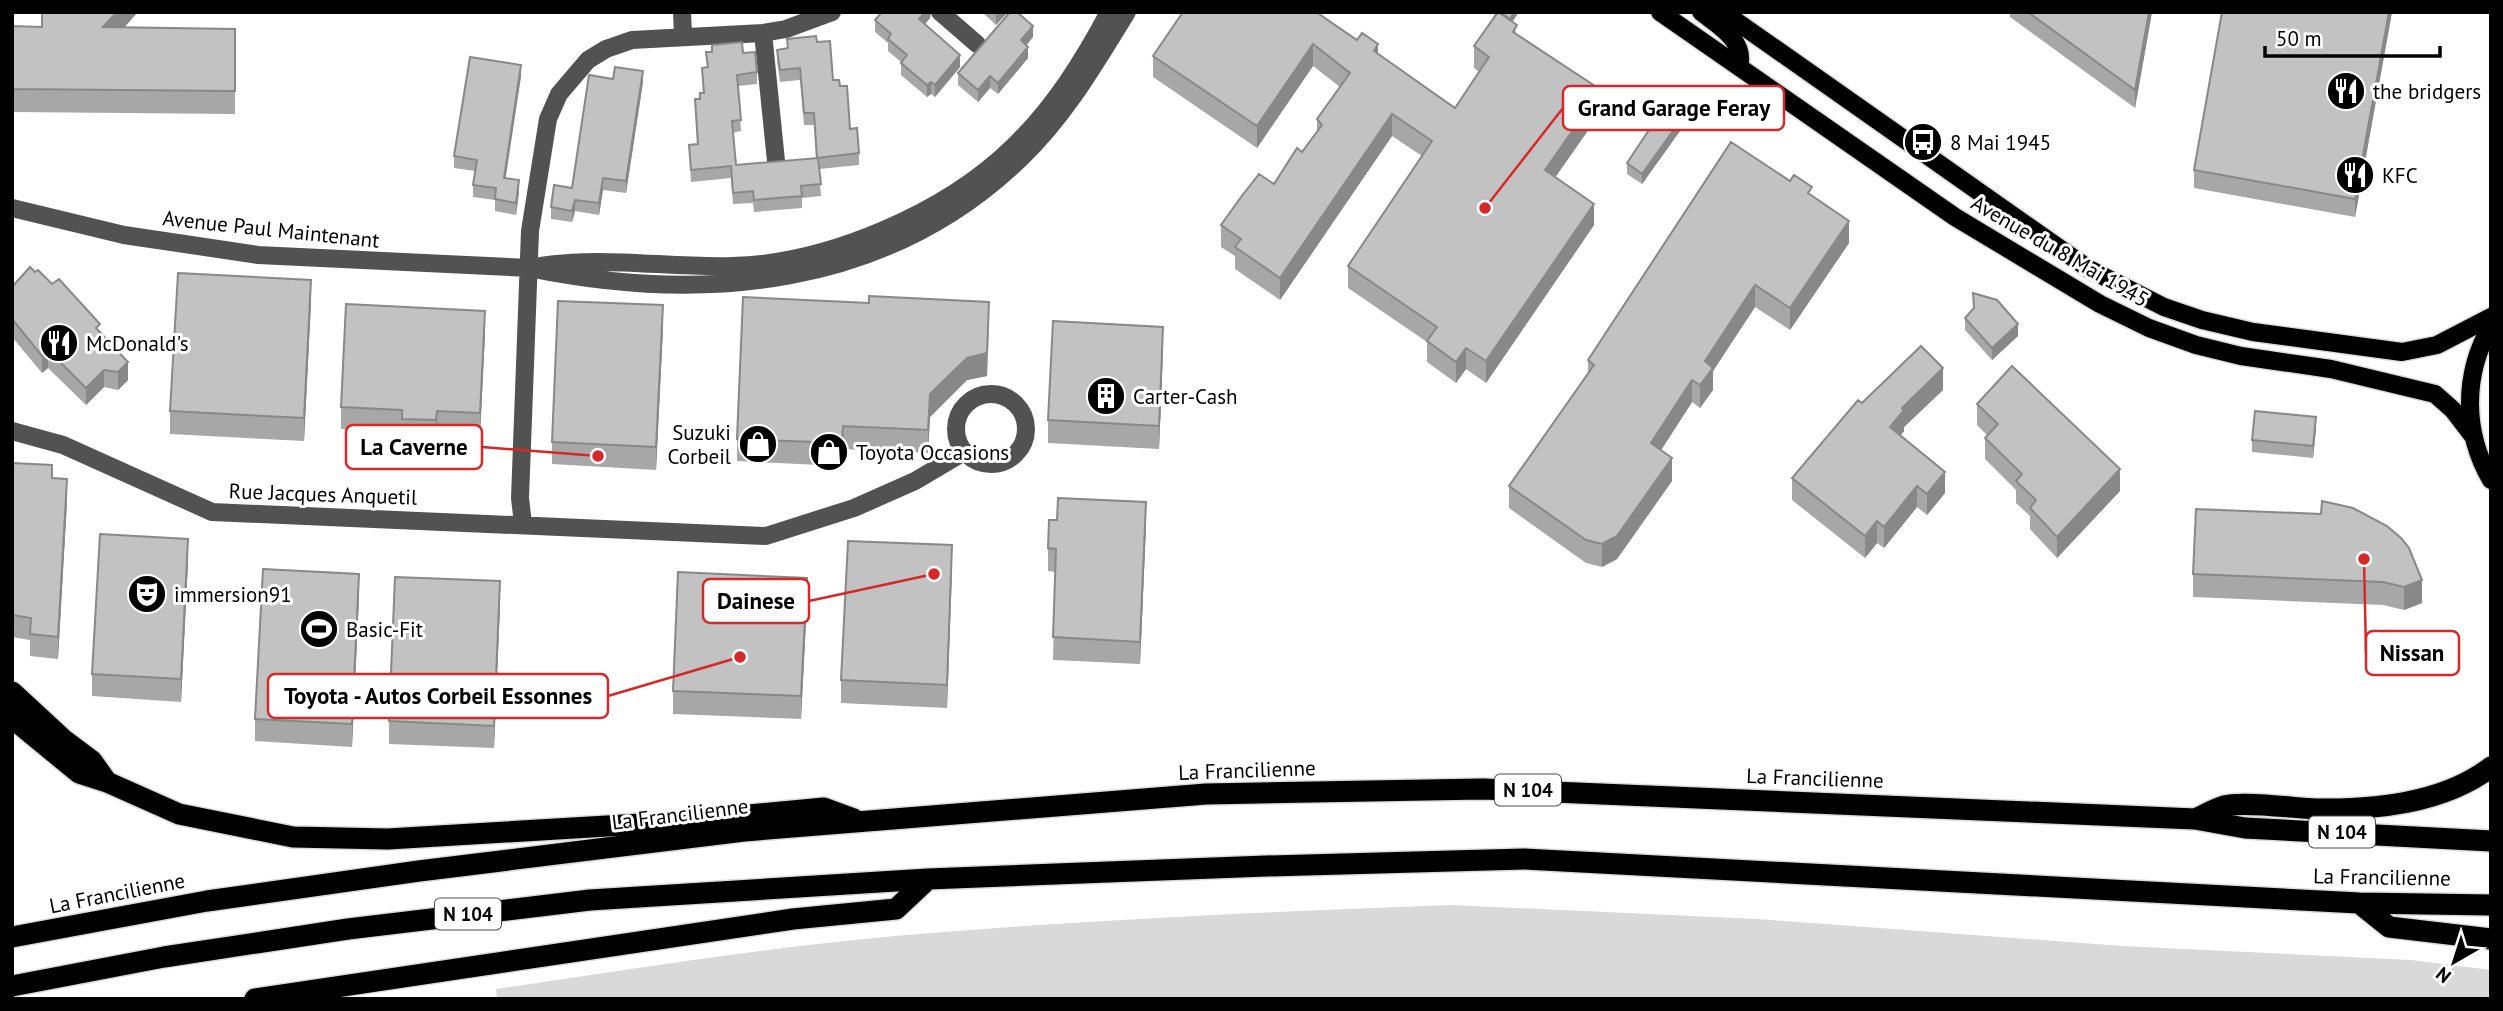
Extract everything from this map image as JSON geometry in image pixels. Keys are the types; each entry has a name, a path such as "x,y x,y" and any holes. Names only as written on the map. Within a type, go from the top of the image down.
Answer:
{"highway":[{"path":"12,692 64,740 92,761 107,782"},
{"path":"12,718 79,774 107,782 179,814 293,837 388,839 675,822 824,808 863,822"},
{"path":"2194,819 2225,805 2320,809 2381,806 2441,794 2464,785 2491,767"},
{"name":"La Francilienne","path":"12,937 207,901 419,871 744,831 1206,794 1483,789 2194,819 2245,828 2491,841"},
{"name":"La Francilienne","path":"12,986 177,955 348,929 590,900 928,879 1524,859 2359,903 2491,905"},
{"path":"256,999 793,919 896,909 928,879"},
{"path":"2359,903 2389,927 2491,939"},
{"path":"353,999 371,983"}],"main road":[{"name":"Avenue du 8 Mai 1945","path":"1660,12 1955,217 2100,304 2196,345 2241,356 2331,369 2435,394 2454,410 2473,436 2491,480"},
{"path":"1701,12 1735,41 1741,60 1739,67"},
{"name":"Avenue du 8 Mai 1945","path":"1723,12 2089,269 2164,306 2202,320 2253,332 2402,352 2437,345 2491,317"},
{"name":"Avenue du 8 Mai 1945","path":"2473,436 2469,403 2472,371 2491,326"}],"street":[{"path":"682,12 683,35"},
{"path":"523,524 520,498 530,231 548,119 559,94 588,60 632,40 683,35 763,33 786,29 832,12"},
{"path":"940,12 977,44"},
{"name":"Avenue Paul Maintenant","path":"529,268 570,261 687,267 769,264 806,257 872,234 932,205 985,172 1014,146 1065,87 1109,12"},
{"name":"Avenue Paul Maintenant","path":"12,208 124,235 244,253 350,262 529,268 569,276 645,283 737,284 811,273 881,251 940,220 993,184 1023,157 1074,97 1127,12"},
{"path":"763,33 776,161"},
{"path":"994,393 1007,397 1018,405 1025,418 1027,431 1023,445 1015,456 993,465 981,463 964,452 957,440 956,426 959,413 968,402 980,395 994,393"},
{"name":"Rue Jacques Anquetil","path":"12,431 63,445 212,512 766,536 854,508 915,481 964,452"}],"shaded area":[{"path":"1450,905 1757,919 2123,946 2411,960 2491,970 2491,999 497,999 496,989 745,953 895,936 1172,917"}],"building":[{"path":"42,12 117,12 103,27 235,29 235,91 12,89 12,26 42,27"},
{"path":"882,12 925,12 919,19 960,55 935,85 931,82 927,85 901,63 907,55 888,39 891,34 875,20"},
{"path":"1010,12 1017,12 1033,26 1021,40 1028,47 998,83 990,76 978,90 958,73"},
{"path":"1183,12 1316,12 1357,40 1362,33 1378,44 1374,51 1455,108 1489,57 1474,46 1498,12 1517,25 1513,32 1601,90 1545,170 1594,204 1486,361 1466,348 1456,362 1427,341 1437,327 1348,266 1432,141 1392,114 1280,278 1235,247 1241,239 1221,225 1259,174 1274,184 1297,148 1302,152 1322,125 1317,119 1350,73 1313,44 1257,126 1153,56"},
{"path":"1500,12 1514,12 1510,19"},
{"path":"2028,12 2149,12 2135,90"},
{"path":"2222,12 2389,12 2355,199 2194,170"},
{"path":"816,36 817,42 830,41 833,80 839,80 840,86 847,86 850,129 857,128 859,153 817,158 814,113 804,113 800,68 780,70 777,50 788,48 787,39"},
{"path":"742,42 743,53 755,52 757,72 737,75 741,120 732,121 736,165 818,158 821,184 801,186 802,196 754,200 753,191 733,193 731,166 691,170 689,145 698,144 695,99 700,99 700,93 704,93 702,68 708,67 706,52 712,52 712,45"},
{"path":"470,57 521,65 504,178 519,180 516,203 495,199 496,188 473,185 477,160 454,156"},
{"path":"615,67 643,71 626,181 603,178 599,203 575,200 572,211 551,207 554,185 572,188 589,75 613,79"},
{"path":"1673,94 1690,107 1642,174 1627,163"},
{"path":"1731,142 1790,181 1794,175 1812,187 1808,193 1849,221 1790,308 1755,285 1705,361 1713,368 1700,385 1692,380 1651,443 1672,458 1617,536 1602,544 1586,540 1509,486 1594,365 1588,360"},
{"name":"McDonald's","path":"30,267 35,272 38,270 52,284 59,279 100,324 96,328 128,362 118,372 104,370 86,388 48,350 42,356 12,319 12,287"},
{"path":"178,273 311,280 304,418 170,411"},
{"path":"1973,293 1997,300 2018,324 1992,348 1965,318 1974,308"},
{"path":"869,296 989,302 987,353 967,358 930,394 928,430 843,426 842,443 737,439 743,297 869,303"},
{"path":"558,301 663,305 656,447 552,442"},
{"path":"346,304 485,311 480,413 437,411 436,420 402,419 402,410 341,407"},
{"name":"Carter-Cash","path":"1053,321 1163,327 1159,426 1048,420"},
{"path":"1921,346 1943,368 1902,408 1904,410 1890,427 1945,472 1927,494 1917,486 1884,527 1877,521 1865,536 1792,478 1858,400 1862,403"},
{"path":"2012,366 2120,469 2057,537 2030,508 2036,500 2016,481 2022,474 1985,438 1998,424 1977,404"},
{"path":"2255,411 2316,417 2313,446 2252,440"},
{"path":"12,463 52,465 52,478 67,479 58,637 30,634 31,618 12,615"},
{"path":"1058,498 1146,502 1140,642 1053,637 1056,549 1048,548 1049,520 1057,520"},
{"path":"2322,501 2353,508 2387,526 2409,548 2422,580 2404,587 2383,582 2193,574 2196,509 2321,514"},
{"path":"100,534 188,539 181,679 92,674"},
{"path":"848,541 952,545 947,685 841,680"},
{"path":"263,569 359,574 352,724 255,719"},
{"path":"678,572 807,578 801,696 673,691"},
{"path":"395,577 500,581 494,726 389,721"}],"place":[{"name":"the bridgers","path":"2346,91"},
{"name":"8 Mai 1945","path":"1923,142"},
{"name":"KFC","path":"2355,175"},
{"name":"Grand Garage Feray","path":"1485,208"},
{"name":"McDonald's","path":"59,343"},
{"name":"Carter-Cash","path":"1106,396"},
{"name":"Suzuki Corbeil","path":"758,444"},
{"name":"Toyota Occasions","path":"829,452"},
{"name":"La Caverne","path":"598,456"},
{"name":"Nissan","path":"2364,559"},
{"name":"Dainese","path":"934,574"},
{"name":"immersion91","path":"147,594"},
{"name":"Basic-Fit","path":"319,629"},
{"name":"Toyota - Autos Corbeil Essonnes","path":"740,657"}]}
